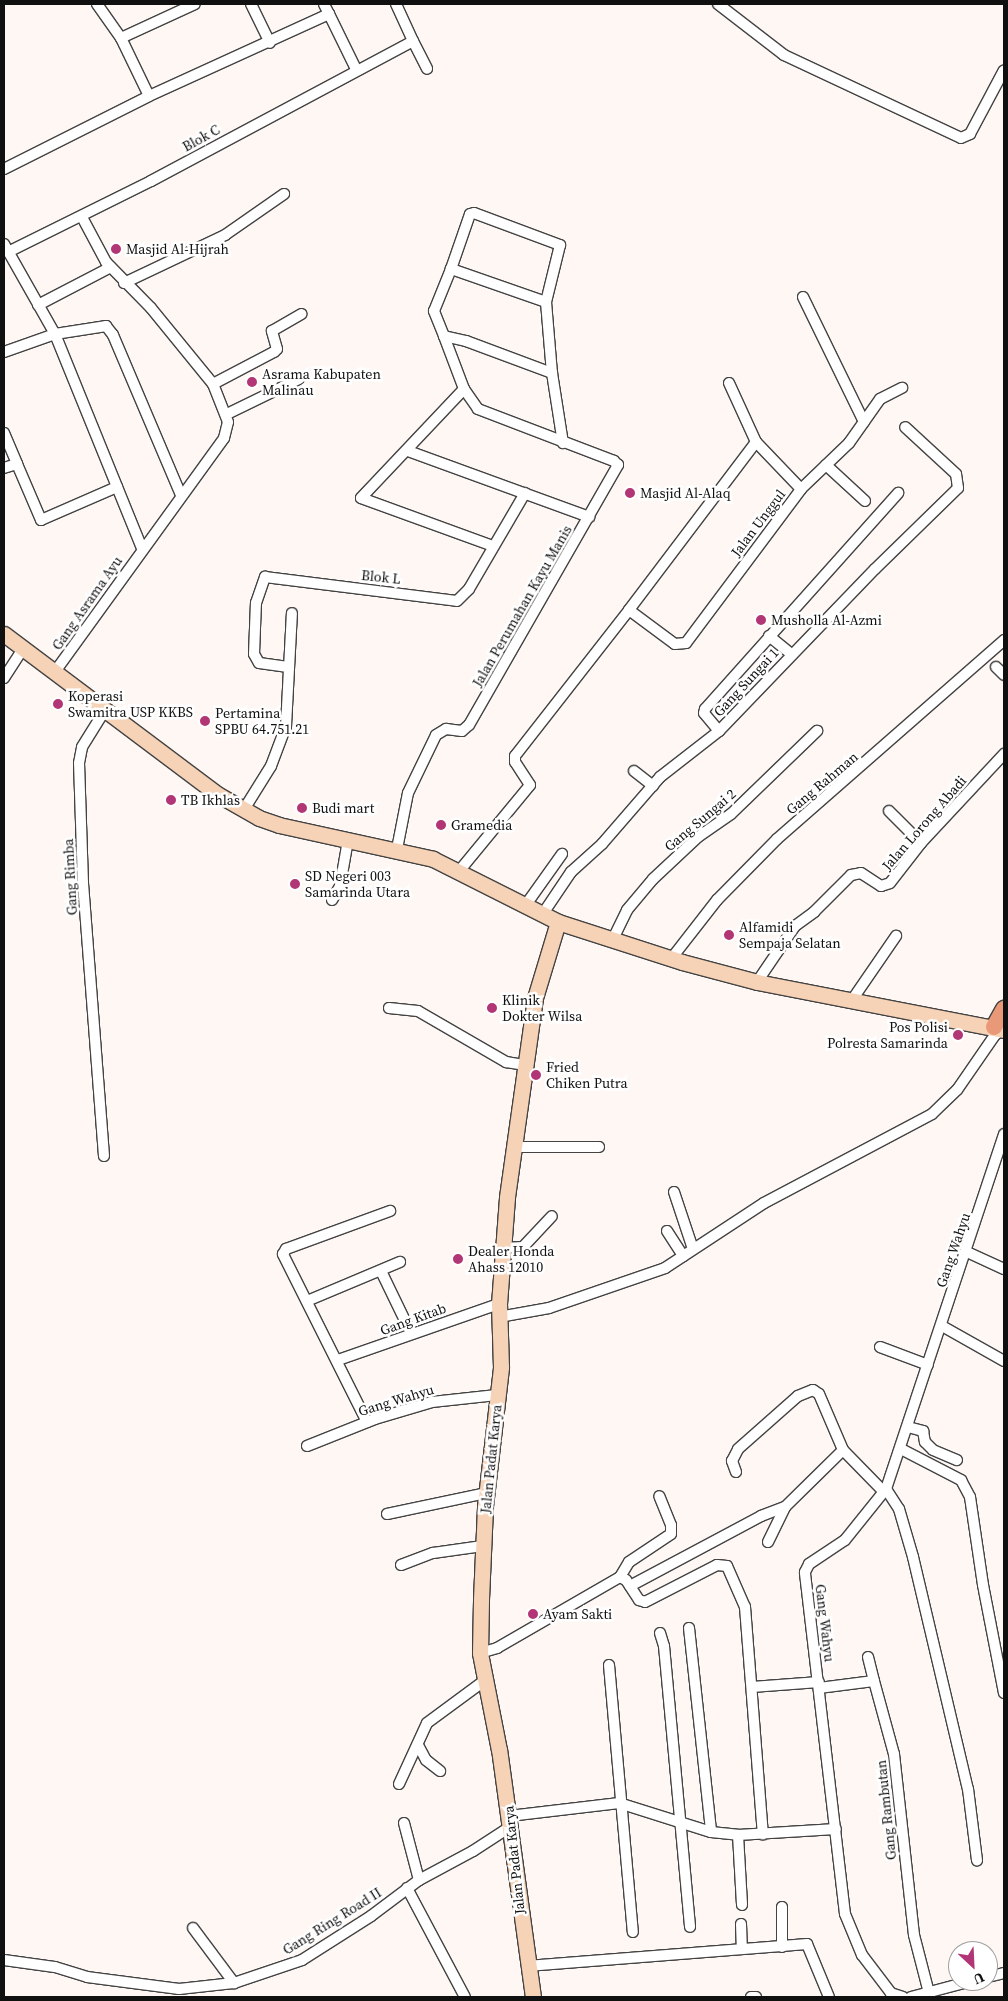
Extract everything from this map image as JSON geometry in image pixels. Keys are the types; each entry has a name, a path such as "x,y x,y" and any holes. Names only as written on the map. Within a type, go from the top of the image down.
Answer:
{"main road":[{"path":"4,634 54,673 243,811 279,825 398,849 460,870 558,922 671,959 756,982 1000,1030 1004,1009"},
{"name":"Jalan Padat Karya","path":"533,1997 509,1822 480,1653 483,1546 502,1347 499,1311 502,1248 524,1065 540,979 558,922"}],"street":[{"path":"97,4 121,38 149,96"},
{"path":"121,38 195,4"},
{"path":"251,4 270,43"},
{"path":"324,4 356,69"},
{"path":"396,4 409,43 427,69"},
{"path":"718,4 784,55 961,138 970,134 1004,70"},
{"path":"4,169 149,96 270,43 329,14"},
{"name":"Blok C","path":"6,248 82,217 356,69 409,43"},
{"path":"124,283 225,235 284,194"},
{"name":"Jalan Perumahan Kayu Manis","path":"398,849 408,793 436,736 442,730 459,732 466,729 618,465 614,461 507,422 478,409 464,389 434,311 451,269 467,216 474,213 560,245 546,302"},
{"path":"82,217 111,268 151,308 213,384 227,414 298,379"},
{"path":"6,248 55,334 142,548"},
{"path":"38,305 111,268"},
{"path":"451,269 546,302 552,373 563,443"},
{"path":"803,297 864,422"},
{"path":"213,384 274,352 276,348 272,331 302,314"},
{"path":"4,352 55,334 103,326 110,330 181,495"},
{"path":"444,336 466,340 552,373"},
{"name":"Jalan Unggul","path":"629,610 675,644 682,646 801,489 756,442 729,383"},
{"path":"801,489 849,443 880,399 902,388"},
{"path":"464,389 362,498 493,546 526,493"},
{"name":"Gang Asrama Ayu","path":"54,673 142,548 224,438 227,414"},
{"name":"Gang Sungai 1","path":"542,915 571,872 602,844 653,786 674,765 698,751 719,731 791,654 958,488 956,474 905,427"},
{"path":"4,433 41,520 117,487"},
{"path":"460,870 530,785 515,762 515,756 629,610 756,442"},
{"path":"408,451 589,517"},
{"path":"4,468 17,464"},
{"path":"826,464 865,501"},
{"path":"719,731 705,710 898,493"},
{"name":"Blok L","path":"288,667 259,663 255,658 256,603 265,577 450,601 462,599 493,546"},
{"path":"243,811 271,766 286,726 292,613"},
{"path":"769,636 791,654"},
{"name":"Gang Rahman","path":"671,959 717,900 776,839 1004,640"},
{"path":"4,678 23,649"},
{"name":"Gang Rimba","path":"104,1156 83,883 79,763 82,747 105,710"},
{"name":"Gang Sungai 2","path":"613,940 627,910 653,879 698,837 731,814 817,731"},
{"name":"Jalan Lorong Abadi","path":"756,982 795,926 814,912 850,875 860,873 886,885 921,843 1004,754"},
{"path":"634,771 653,786"},
{"path":"889,811 921,843"},
{"path":"332,900 340,886 348,840"},
{"path":"525,906 562,854"},
{"path":"852,1000 896,936"},
{"path":"389,1008 418,1012 506,1062 524,1065"},
{"name":"Gang Kitab","path":"338,1360 411,1333 499,1311 565,1303 656,1272 764,1203 846,1157 932,1114 957,1090 1000,1030"},
{"name":"Gang Wahyu","path":"903,1997 891,1993 852,1936 845,1914 805,1570 845,1540 885,1490 901,1449 967,1252 1004,1134"},
{"path":"514,1147 599,1147"},
{"path":"674,1192 693,1249"},
{"path":"367,1422 338,1360 286,1264 284,1251 390,1211"},
{"path":"502,1248 523,1246 552,1216"},
{"path":"667,1231 683,1256"},
{"path":"967,1252 1004,1269"},
{"path":"307,1301 400,1262"},
{"path":"381,1271 411,1333"},
{"path":"942,1326 1004,1361"},
{"path":"880,1347 928,1365"},
{"path":"736,1472 732,1461 738,1450 798,1396 813,1390 819,1394 843,1450 885,1490 899,1509 968,1789 977,1860"},
{"name":"Gang Wahyu","path":"307,1446 367,1422 442,1400 497,1395"},
{"path":"908,1426 924,1431 925,1442 933,1450 957,1460"},
{"path":"901,1449 955,1476 970,1497 983,1585 1004,1693"},
{"path":"768,1542 785,1507 843,1450"},
{"path":"387,1514 487,1493"},
{"path":"480,1653 497,1648 620,1577 629,1562 667,1537 672,1530 659,1496"},
{"path":"630,1586 761,1516 785,1507"},
{"path":"401,1566 433,1553 483,1546"},
{"path":"620,1577 630,1586 639,1600 644,1602 718,1565 727,1566 745,1607 763,1834"},
{"path":"689,1628 712,1832"},
{"path":"660,1633 664,1646 690,1927"},
{"name":"Gang Rambutan","path":"868,1657 894,1754 914,1935 929,1994"},
{"path":"609,1665 619,1803 632,1932"},
{"path":"399,1784 427,1723 484,1681"},
{"path":"752,1686 874,1682"},
{"path":"418,1745 426,1760 440,1771"},
{"path":"509,1822 619,1803 712,1832 738,1835 836,1829"},
{"name":"Gang Ring Road II","path":"4,1960 55,1966 87,1977 179,1988 234,1983 302,1960 371,1916 419,1880 473,1851 509,1822"},
{"path":"404,1823 419,1880"},
{"path":"738,1835 742,1905"},
{"path":"407,1888 465,1997"},
{"path":"782,1907 782,1947"},
{"path":"741,1924 742,1949"},
{"path":"193,1928 234,1983"},
{"path":"528,1966 810,1945 829,1997"},
{"path":"911,1997 948,1988"},
{"path":"751,1997 756,1997"}],"place":[{"name":"Masjid Al-Hijrah","path":"116,249"},
{"name":"Asrama Kabupaten Malinau","path":"252,382"},
{"name":"Masjid Al-Alaq","path":"630,493"},
{"name":"Musholla Al-Azmi","path":"761,620"},
{"name":"Koperasi Swamitra USP KKBS","path":"58,704"},
{"name":"Pertamina SPBU 64.751.21","path":"205,721"},
{"name":"TB Ikhlas","path":"171,800"},
{"name":"Budi mart","path":"302,808"},
{"name":"Gramedia","path":"441,825"},
{"name":"SD Negeri 003 Samarinda Utara","path":"295,884"},
{"name":"Alfamidi Sempaja Selatan","path":"729,935"},
{"name":"Klinik Dokter Wilsa","path":"492,1008"},
{"name":"Pos Polisi Polresta Samarinda","path":"958,1035"},
{"name":"Fried Chiken Putra","path":"536,1075"},
{"name":"Dealer Honda Ahass 12010","path":"458,1259"},
{"name":"Ayam Sakti","path":"533,1614"}]}
